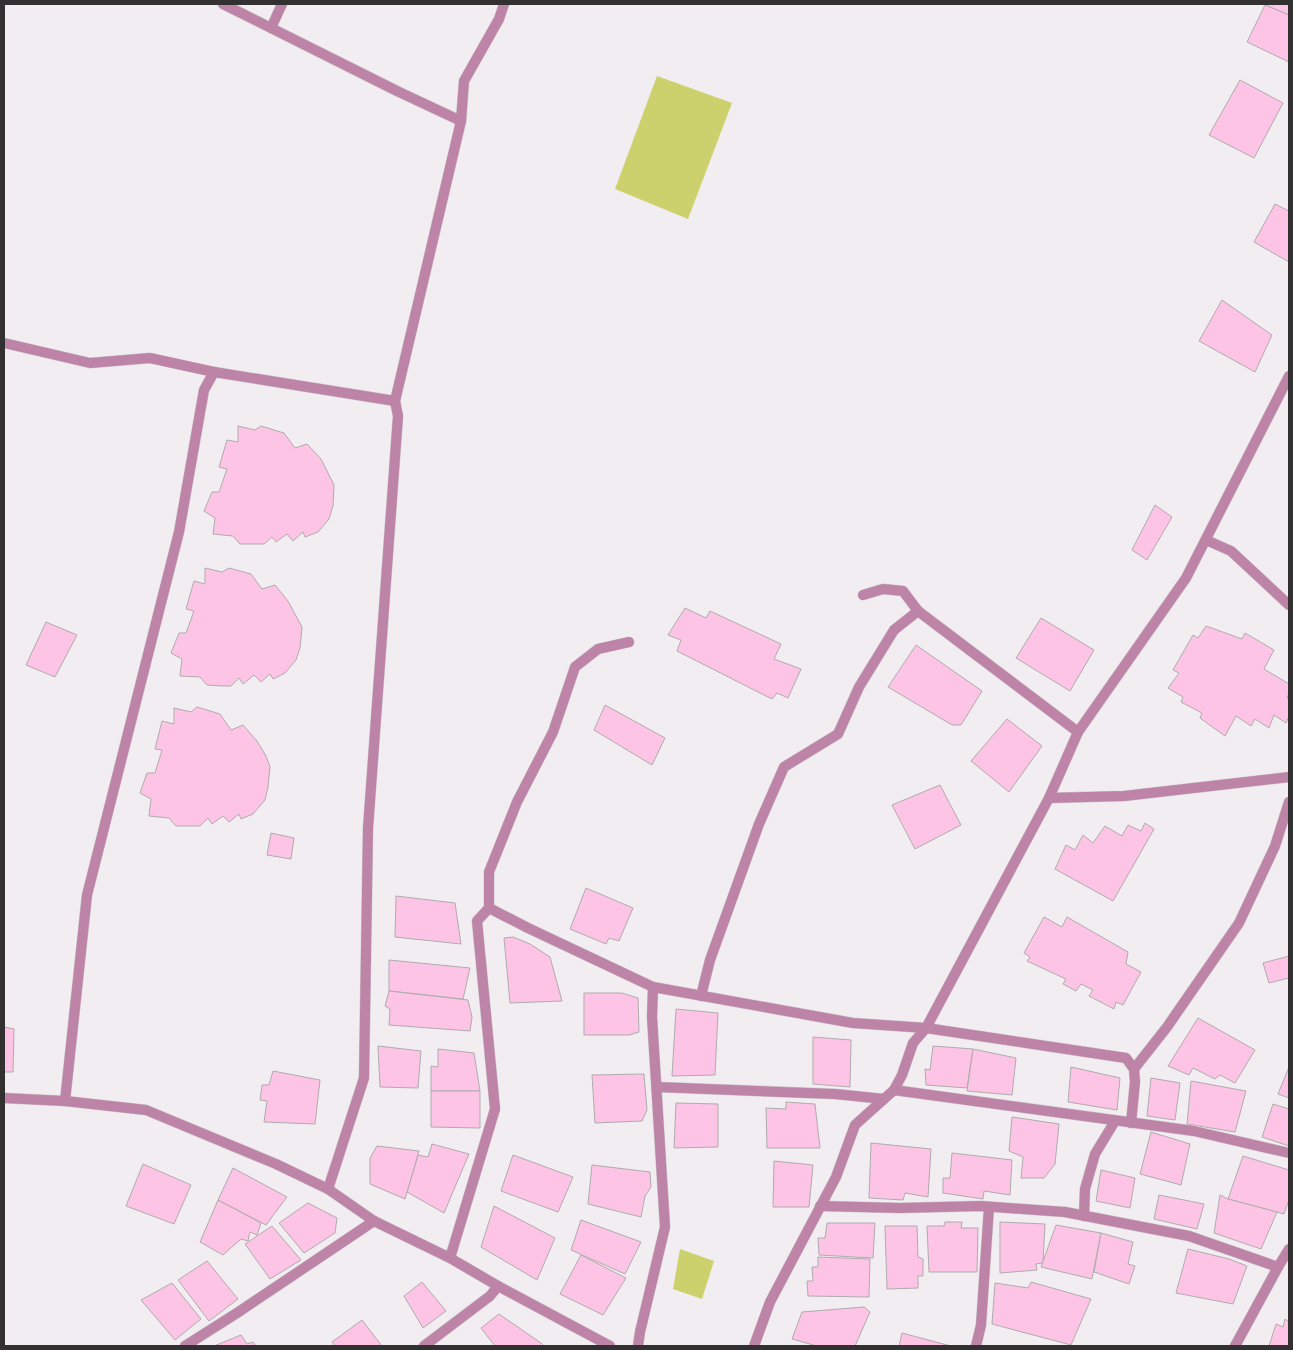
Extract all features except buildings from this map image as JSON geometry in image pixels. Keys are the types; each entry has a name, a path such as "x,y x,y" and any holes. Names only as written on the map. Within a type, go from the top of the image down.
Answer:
{"street":[{"path":"223,4 460,121"},
{"path":"271,28 282,4"},
{"path":"328,1189 364,1078 368,828 398,416 395,400 460,121 464,81 499,18 504,4"},
{"path":"4,343 90,362 150,358 214,372 395,400"},
{"path":"65,1101 87,895 179,532 204,390 214,372"},
{"path":"754,1346 770,1302 836,1177 855,1125 894,1090 902,1075 913,1043 926,1028 1049,798 1078,732 1186,578 1289,376"},
{"path":"1206,540 1231,551 1289,605"},
{"path":"863,595 883,588 903,591 918,611 1078,732"},
{"path":"701,996 710,960 733,896 784,767 838,734 859,687 894,630 918,611"},
{"path":"450,1258 495,1108 477,921 489,908 489,872 517,802 553,732 575,668 598,649 629,642"},
{"path":"1049,798 1124,796 1289,777"},
{"path":"1134,1069 1239,924 1275,846 1289,802"},
{"path":"489,908 653,987 853,1023 926,1028 1126,1058 1134,1069 1135,1082 1131,1123"},
{"path":"638,1346 665,1227 652,1017 653,987"},
{"path":"657,1087 835,1094 884,1098"},
{"path":"894,1090 1194,1131 1289,1153"},
{"path":"4,1098 65,1101 146,1110 276,1164 328,1189 374,1220 450,1258 610,1346"},
{"path":"1084,1216 1085,1189 1095,1154 1115,1121"},
{"path":"820,1206 900,1208 989,1207 1065,1212 1189,1236 1278,1266"},
{"path":"976,1346 981,1325 989,1207"},
{"path":"185,1346 374,1220"},
{"path":"1235,1346 1289,1249"},
{"path":"424,1346 490,1296 498,1286"}],"green space":[{"path":"657,76 732,103 688,219 615,189"},
{"path":"680,1249 714,1261 702,1299 673,1289"}]}
